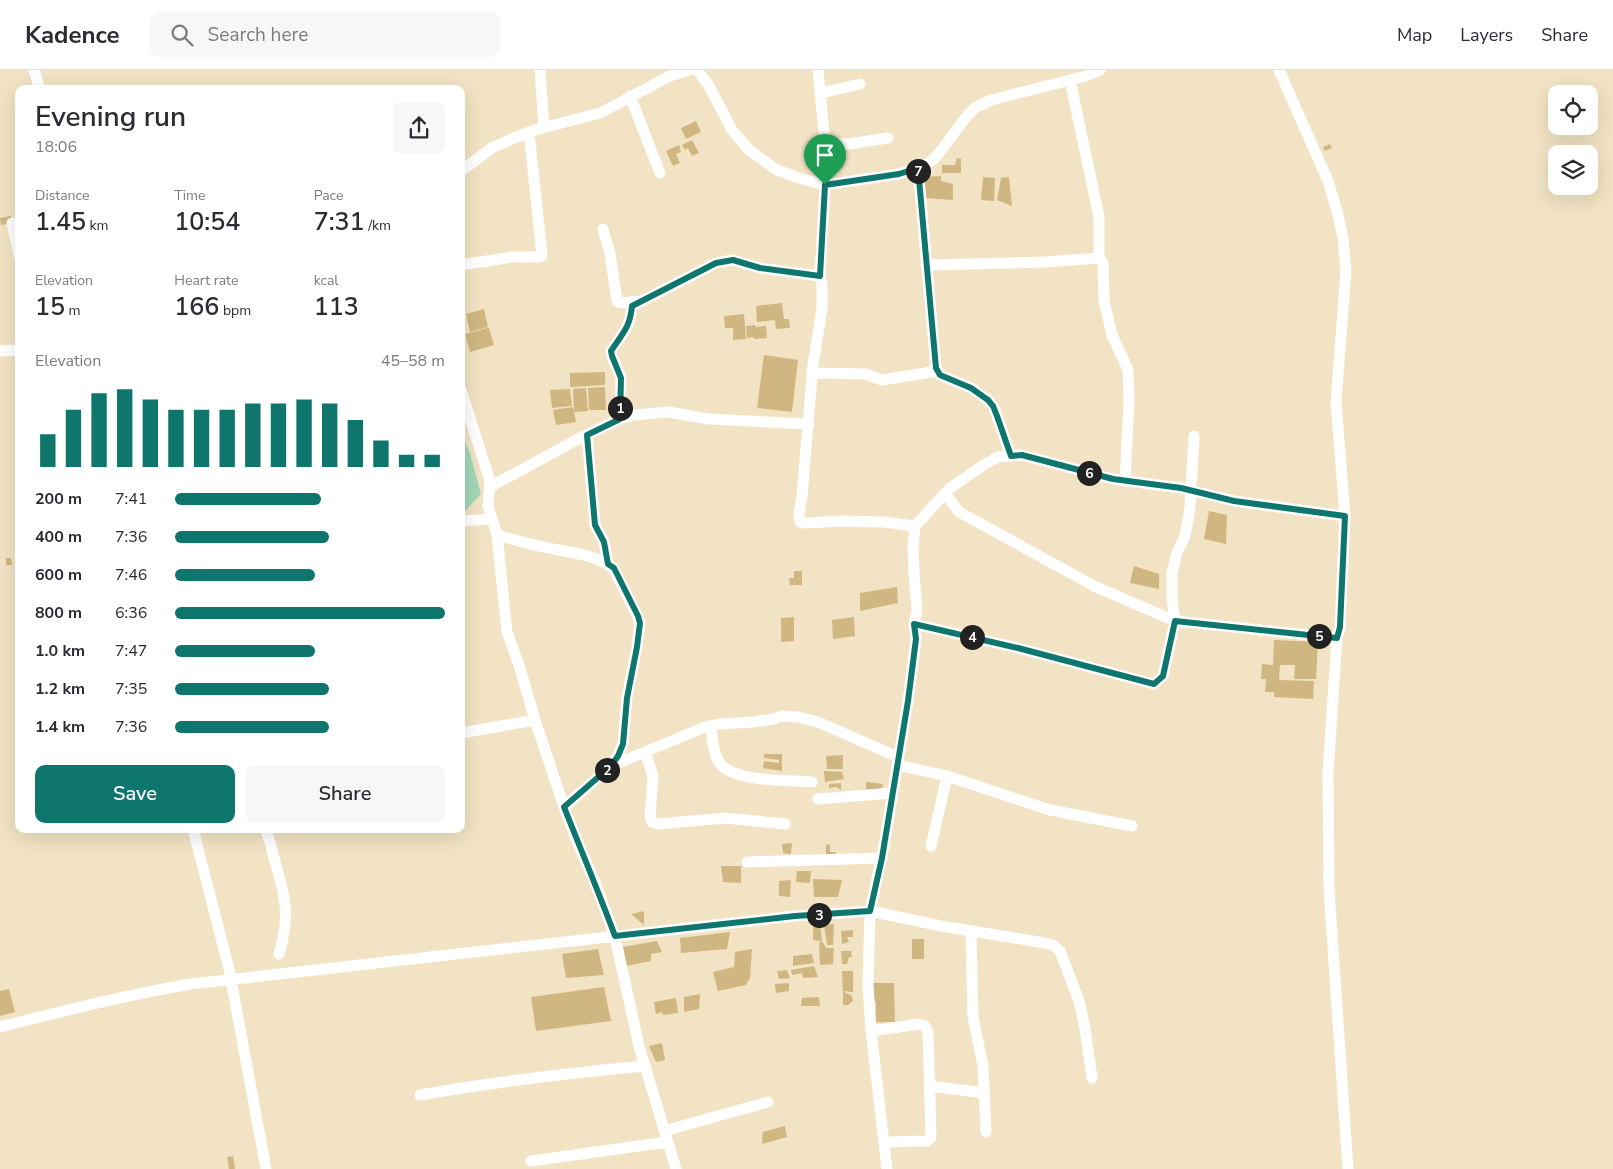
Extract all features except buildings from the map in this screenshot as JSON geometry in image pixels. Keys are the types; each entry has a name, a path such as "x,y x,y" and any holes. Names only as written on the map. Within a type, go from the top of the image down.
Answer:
{"street":[{"path":"34,70 39,85"},
{"path":"540,70 544,128"},
{"path":"465,168 492,148 530,132 600,113 670,76 689,70"},
{"path":"696,70 708,84 732,130 749,150 777,170 825,185 899,174 918,168 933,160 975,108 991,100 1070,80 1100,70"},
{"path":"818,70 825,144 825,185 820,276 822,284 822,309 812,374 809,424 799,514 800,522 883,522 915,526"},
{"path":"1279,70 1328,181 1343,238 1346,271 1336,402 1345,516 1340,627 1337,638 1328,773 1329,889 1348,1169"},
{"path":"1070,80 1099,217 1099,258 1103,263 1104,300 1112,335 1128,370 1129,401 1125,481"},
{"path":"821,93 860,84"},
{"path":"630,96 660,173"},
{"path":"465,264 513,257 542,255 530,132"},
{"path":"825,144 849,144 888,138"},
{"path":"918,168 926,265 938,371 940,375 971,388 988,400 993,406 1011,456"},
{"path":"12,223 15,237"},
{"path":"603,229 610,254 617,301 620,303 640,301"},
{"path":"926,265 1045,262 1099,258"},
{"path":"620,419 621,378 611,351 625,333 631,317 632,306 716,263 733,260 760,268 820,276"},
{"path":"0,351 15,350"},
{"path":"812,374 866,374 882,380 938,371"},
{"path":"465,402 488,472 490,487 488,506 497,535 507,632 564,807 615,936 644,1066 676,1169"},
{"path":"490,487 529,464 587,435 620,419 640,414 668,412 714,419 809,424"},
{"path":"587,435 595,525 604,542 608,564"},
{"path":"914,624 1018,648 1154,684 1163,676 1175,621 1172,599 1172,572 1177,553 1185,536 1192,491 1194,436"},
{"path":"887,1169 871,1031 868,985 870,911 882,858 908,701 916,639 914,624 917,610 914,566 915,526 945,493 985,464 998,457 1022,455 1099,476 1125,481 1192,491 1234,501 1345,516"},
{"path":"945,493 959,512 1096,587 1175,621 1337,638"},
{"path":"465,521 492,519"},
{"path":"497,535 536,546 583,555 608,564 614,568 640,623 627,698 623,744 611,766 564,807"},
{"path":"611,766 711,726 753,722 781,716 798,717 818,722 898,761 1050,810 1132,826"},
{"path":"465,732 535,720"},
{"path":"711,726 716,755 721,765 732,772 753,778 812,782"},
{"path":"645,752 653,776 650,817 652,822 659,824 725,818 785,824"},
{"path":"931,846 947,776"},
{"path":"818,799 892,793"},
{"path":"194,833 230,979 266,1169"},
{"path":"266,833 284,895 285,926 279,954"},
{"path":"747,862 882,858"},
{"path":"0,1028 86,1005 150,991 230,979 786,917 870,911 1053,945 1060,951 1082,1013 1092,1078"},
{"path":"971,931 974,1017 983,1066 986,1132"},
{"path":"871,1031 920,1024 925,1026 928,1032 931,1137 927,1141 885,1142"},
{"path":"420,1095 491,1083 644,1066"},
{"path":"930,1086 984,1093"},
{"path":"531,1161 666,1137 768,1102"}],"green space":[{"path":"465,441 481,494 465,510"}],"route":[{"path":"918,168 936,368 940,375 971,388 988,400 993,406 1011,456 1022,455 1099,476 1181,488 1234,501 1345,516 1340,627 1337,638 1175,621 1163,676 1154,684 1018,648 914,624 916,639 908,701 882,858 870,911 795,916 615,936 564,807 611,766 618,756 623,744 627,698 640,629 638,616 614,568 608,564 604,542 595,525 587,435 620,419 621,378 611,351 625,333 631,317 632,306 716,263 733,260 760,268 820,276 825,185 899,174 918,168"}]}
